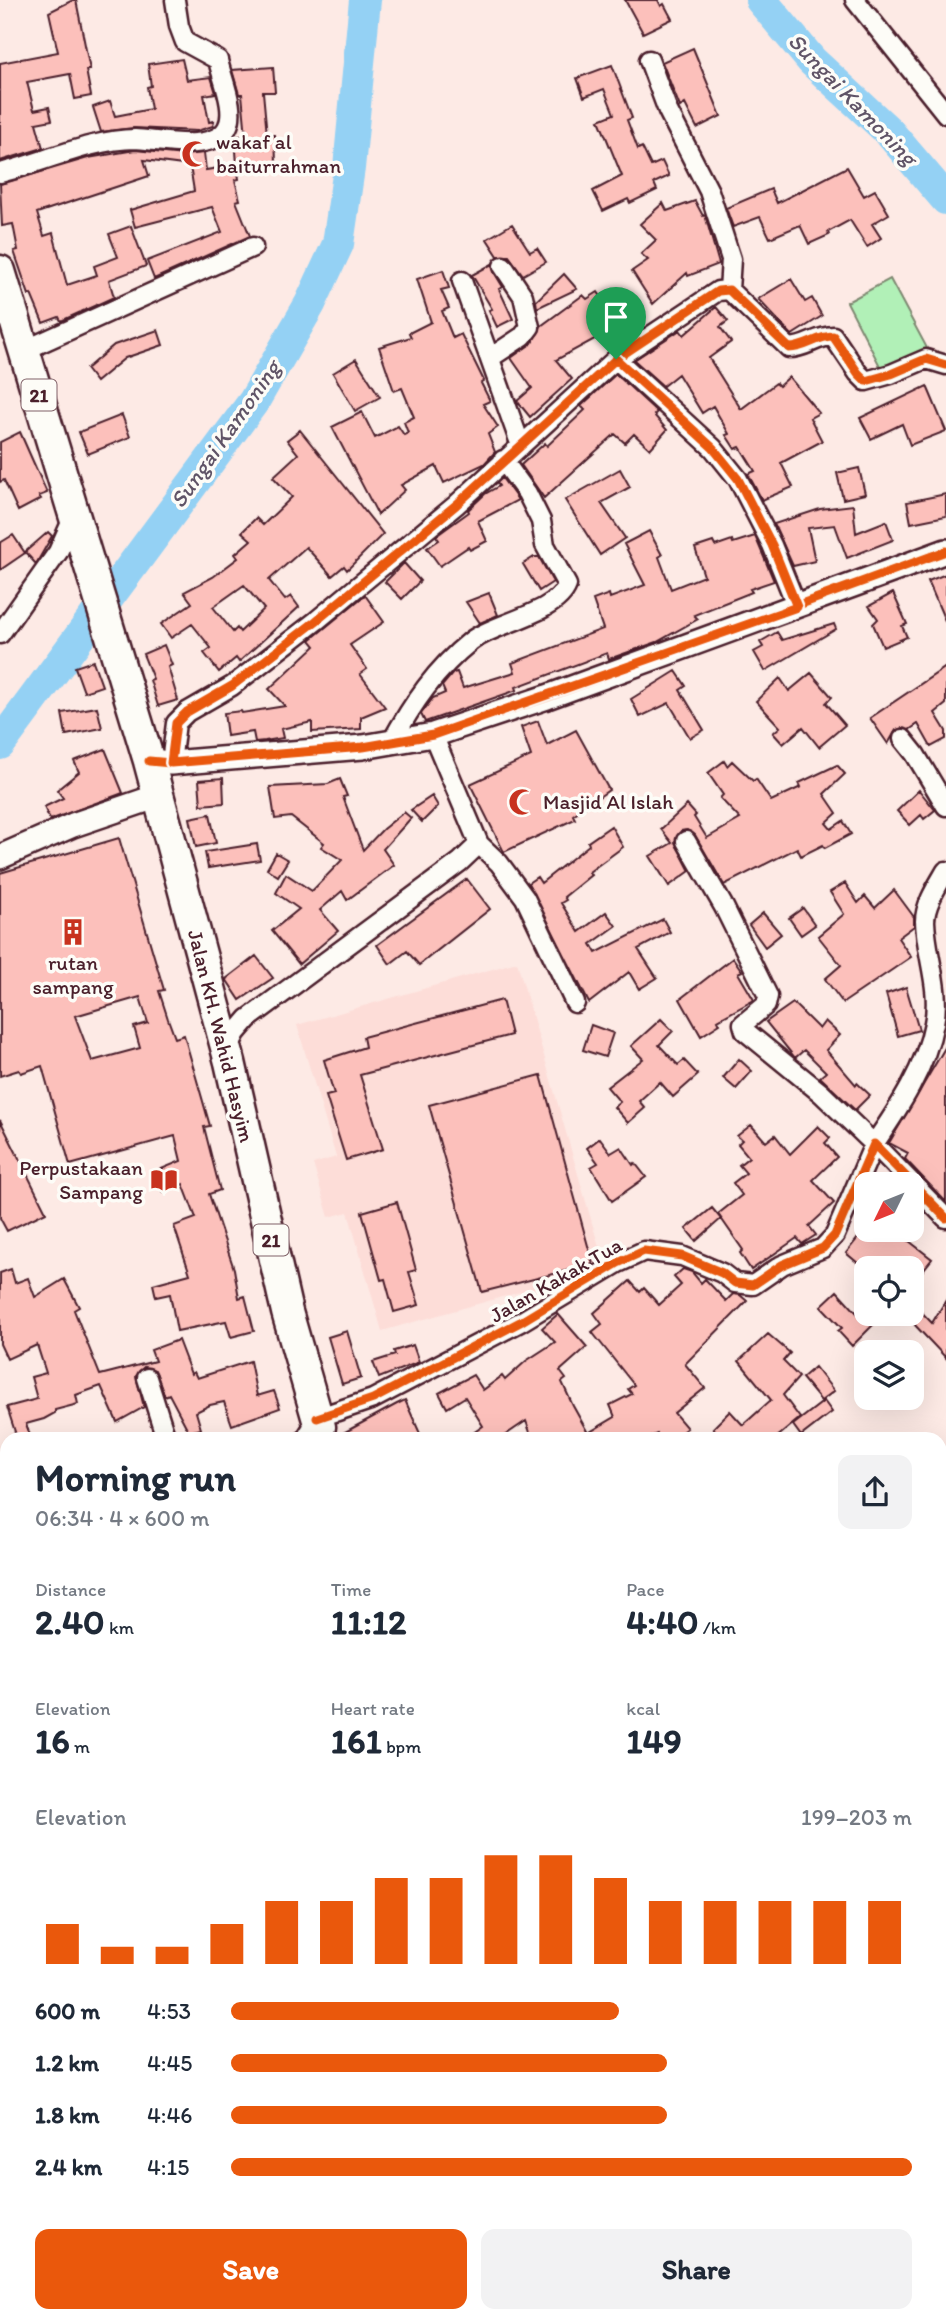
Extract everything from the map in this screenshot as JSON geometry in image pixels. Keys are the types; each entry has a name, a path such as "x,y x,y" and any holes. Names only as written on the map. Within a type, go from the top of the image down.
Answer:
{"highway":[{"name":"21","path":"0,271 76,516"},
{"name":"Jalan KH. Wahid Hasyim","path":"76,516 114,646 160,762 158,796 227,1051 287,1312 321,1431"}],"street":[{"path":"0,173 107,142 134,139 201,142 220,137 228,126 230,111 218,60 186,42 179,26 175,0"},
{"path":"855,0 946,114"},
{"path":"649,60 668,111 709,191 731,259 729,290"},
{"path":"24,350 253,247"},
{"path":"490,358 523,336 530,327 523,296 503,266"},
{"path":"462,281 521,446"},
{"path":"946,365 926,359 866,381 833,336 824,336 802,348 789,348 729,290 718,291 616,359 456,505 232,686 187,712 176,723 160,762 391,743 433,735 797,607 946,551"},
{"path":"616,359 713,448 738,479 772,545 797,607"},
{"path":"391,743 435,674 473,639 546,606 564,592 567,585 545,545 541,521 527,493 503,460"},
{"path":"0,635 58,552 76,516"},
{"path":"433,735 479,844 499,863 525,898 575,1003"},
{"path":"903,739 921,763 946,806"},
{"path":"0,857 73,825 158,796"},
{"path":"686,841 724,907 768,996 766,1005 743,1024 745,1031 821,1093 946,1218"},
{"path":"227,1051 236,1033 248,1019 460,862 479,844"},
{"path":"874,1144 895,1114 919,1070 934,1024 936,992 925,919 933,893 946,871"},
{"path":"213,1002 231,1017 248,1019"},
{"name":"Jalan Kakak Tua","path":"321,1431 373,1399 522,1321 618,1263 644,1251 682,1256 722,1273 735,1283 752,1285 782,1265 823,1248 835,1236 874,1144"},
{"path":"147,1378 164,1432"}],"shaded area":[{"path":"517,962 605,1268 382,1331 348,1212 329,1217 313,1164 336,1157 297,1025"}],"green space":[{"path":"890,279 928,350 883,372 847,302"}],"building":[{"path":"76,0 90,70 86,70 91,96 75,99 70,74 27,82 34,110 49,107 52,120 36,123 43,148 0,161 0,63 58,52 49,12"},
{"path":"625,0 658,0 661,6 664,4 672,19 643,33"},
{"path":"693,48 721,116 697,128 685,104 680,107 662,62"},
{"path":"182,59 187,80 211,77 216,93 204,95 209,122 214,121 213,126 197,131 134,128 101,132 93,107 110,101 115,116 151,109 147,87 151,86 148,64"},
{"path":"612,65 632,118 627,120 638,149 642,147 651,166 662,161 669,176 654,183 657,190 630,203 628,199 603,211 593,191 622,176 599,120 614,114 604,89 584,97 577,78"},
{"path":"273,67 275,92 263,92 267,135 275,135 276,163 237,165 235,136 246,136 242,94 239,94 232,70"},
{"path":"135,150 184,155 204,153 206,170 237,165 239,179 235,180 240,200 236,201 250,236 154,279 147,261 222,232 212,207 135,227 130,210 194,191 190,166 144,160 149,176 37,213 44,236 53,233 67,285 97,275 94,266 118,257 109,234 131,226 146,266 109,280 114,297 61,321 59,317 43,323 31,294 29,295 14,251 18,250 13,224 2,226 0,184 88,158"},
{"path":"847,167 864,196 875,190 889,214 872,224 881,238 867,247 850,220 828,232 829,235 809,244 800,225 770,238 760,217 733,227 726,208 771,189 777,203"},
{"path":"695,201 703,216 705,215 719,264 688,276 687,273 653,304 632,271 648,260 641,254 656,240 640,224 663,203 667,211"},
{"path":"512,224 530,252 537,248 546,262 523,275 509,256 498,256 487,239"},
{"path":"492,264 503,287 499,289 513,319 497,327 489,310 492,309 472,275"},
{"path":"443,270 449,288 441,290 449,308 442,311 453,338 461,334 484,381 481,383 490,401 483,404 498,427 488,434 495,452 484,464 444,483 436,466 401,485 405,490 378,515 332,427 362,412 375,438 398,426 404,435 408,433 404,422 414,417 402,388 394,391 379,347 411,337 409,333 431,322 417,279"},
{"path":"564,274 577,289 537,308 536,301"},
{"path":"791,279 805,302 812,298 822,316 792,335 758,299"},
{"path":"598,292 622,328 603,340 600,336 556,360 572,379 530,417 517,401 532,388 511,358 532,343 541,326 583,295 587,299"},
{"path":"716,307 728,321 720,327 731,342 709,358 741,409 776,383 779,386 789,377 819,413 810,418 822,441 781,463 793,487 762,500 748,474 755,471 740,447 735,449 713,406 702,413 678,374 663,386 634,360 680,330 684,335"},
{"path":"158,330 163,345 125,358 96,382 86,369 114,345"},
{"path":"356,359 380,397 355,411 333,373"},
{"path":"616,374 657,412 654,415 667,430 650,449 634,434 625,443 615,434 544,498 521,465 545,443 547,446 585,410 581,406"},
{"path":"927,386 946,431 910,445 902,424 871,439 860,418"},
{"path":"122,415 130,437 88,454 79,432"},
{"path":"300,430 383,534 347,570 344,566 332,576 306,547 269,580 285,600 291,596 299,607 239,662 236,658 219,672 204,653 211,648 192,624 171,638 161,624 192,603 184,592 213,577 238,558 235,554 251,540 242,532 256,518 263,525 292,497 273,477 298,454 287,440","holes":["244,585 264,609 240,632 237,628 233,632 213,607"]},
{"path":"20,432 47,493 18,511 4,480 0,482 0,442"},
{"path":"859,468 865,494 843,499 837,473"},
{"path":"620,469 630,487 601,503 625,538 600,555 565,500"},
{"path":"502,478 518,500 478,521 487,541 470,550 468,547 440,566 427,548 439,540 436,536 469,512 485,494 499,486 497,483"},
{"path":"946,494 946,516 911,523 907,502"},
{"path":"853,505 856,533 886,521 893,540 847,558 835,525 808,528 815,561 793,566 774,524 820,509"},
{"path":"649,531 662,555 659,557 671,589 704,576 695,548 713,542 715,546 732,540 733,543 755,536 774,581 694,615 698,619 657,642 609,659 607,653 516,687 517,690 425,722 421,714 433,698 445,693 442,686 453,673 457,672 463,688 515,672 512,663 603,629 593,600 609,594 610,598 645,585 624,544"},
{"path":"48,532 52,536 36,564 25,552"},
{"path":"13,535 25,553 0,570 0,543"},
{"path":"539,557 553,582 539,591 523,564"},
{"path":"404,563 420,581 402,599 385,582"},
{"path":"946,574 946,623 928,581"},
{"path":"489,593 498,615 480,623 466,602"},
{"path":"893,593 907,624 902,626 907,637 883,647 873,624 878,619 869,606"},
{"path":"365,595 384,622 350,645 367,669 360,674 385,707 361,717 361,729 312,732 312,722 281,729 283,738 265,741 255,742 253,732 227,736 224,713 285,706 269,689 315,646 310,640"},
{"path":"834,624 836,629 765,671 754,652 763,647 760,642 777,632 782,640"},
{"path":"164,645 172,665 168,667 178,700 158,706 150,680 153,679 143,654"},
{"path":"93,661 102,686 84,692 75,667"},
{"path":"946,667 946,704 935,713 946,731 946,739 931,747 918,724 909,730 896,730 888,744 870,718"},
{"path":"676,671 686,686 680,690 704,730 690,738 669,703 640,717 631,699"},
{"path":"811,673 832,697 826,703 845,725 819,747 803,727 783,744 773,733 780,727 756,701 780,678 789,691"},
{"path":"97,707 102,728 66,735 62,713"},
{"name":"Masjid Al Islah","path":"538,721 547,745 576,730 609,790 573,815 575,819 504,852 470,784 531,756 521,727"},
{"path":"105,749 123,793 50,820 44,807 63,798 57,790 79,772 74,761"},
{"path":"724,761 727,766 732,761 753,781 756,779 771,801 801,787 799,783 837,765 845,774 824,794 837,813 826,823 831,829 843,821 851,834 825,848 823,845 801,856 797,848 724,885 695,835 687,830 681,831 675,842 690,871 669,886 650,856 672,843 661,829 687,805 696,815 694,817 707,838 740,819 720,798 723,795 708,773"},
{"path":"223,778 224,803 201,805 199,780"},
{"path":"340,779 347,796 343,797 363,850 404,812 411,818 383,849 394,865 347,900 342,891 320,910 338,931 299,964 272,931 299,909 276,893 286,874 312,891 342,860 321,847 324,843 291,817 275,819 270,787 328,784"},
{"path":"919,790 935,810 924,819 921,815 910,825 897,811"},
{"path":"432,796 438,806 422,822 411,810"},
{"path":"210,814 216,843 196,847 190,818"},
{"path":"611,826 623,847 589,872 591,875 564,897 566,900 561,903 579,932 606,912 616,926 591,944 596,953 663,919 670,932 638,949 657,978 639,989 629,972 589,1003 528,883 537,877 541,883 589,845 588,842"},
{"path":"119,838 164,990 159,991 175,1038 184,1035 210,1126 204,1127 220,1190 209,1194 234,1269 239,1298 245,1296 254,1331 231,1337 226,1321 177,1331 170,1294 156,1297 153,1284 190,1274 174,1226 196,1218 183,1184 163,1192 154,1172 181,1161 175,1136 70,1165 42,1066 0,1076 0,873","holes":["140,997 148,1023 134,1027 140,1048 92,1061 75,1016"]},
{"path":"257,844 260,860 208,868 205,852"},
{"path":"276,853 288,860 278,876 267,869"},
{"path":"467,879 490,909 419,965 407,951 390,964 377,945"},
{"path":"845,883 858,903 865,896 875,908 894,890 914,917 914,926 898,938 911,957 843,1003 825,979 841,965 818,936 844,914 830,892"},
{"path":"803,908 815,925 801,935 789,918"},
{"path":"763,913 781,934 765,947 749,925"},
{"path":"256,956 273,978 240,1000 226,979"},
{"path":"733,958 742,971 738,973 754,1000 718,1020 720,1024 701,1036 680,999"},
{"path":"906,987 919,1030 898,1036 886,994"},
{"path":"502,1000 511,1035 360,1075 383,1149 346,1160 326,1096 334,1094 324,1060 365,1047 363,1037"},
{"path":"793,1003 819,1029 825,1021 840,1035 826,1050 856,1085 857,1083 870,1095 855,1110 820,1077 826,1072 804,1050 795,1058 766,1022"},
{"path":"661,1019 673,1031 659,1045 678,1065 684,1060 698,1075 673,1097 660,1082 639,1101 645,1108 628,1123 614,1107 620,1102 607,1087 643,1059 631,1046"},
{"path":"591,1025 613,1033 605,1057 583,1050"},
{"path":"946,1046 946,1202 924,1179 924,1172 917,1172 905,1159 908,1153 889,1143"},
{"path":"739,1059 752,1071 736,1089 723,1078"},
{"path":"541,1075 593,1264 482,1292 429,1105"},
{"path":"0,1120 46,1212 7,1231 0,1218"},
{"path":"751,1125 766,1142 775,1135 790,1154 818,1126 830,1138 825,1143 837,1157 813,1180 834,1203 809,1226 816,1235 802,1244 797,1238 751,1270 740,1253 743,1250 718,1214 742,1195 733,1183 746,1173 739,1165 749,1157 738,1144 742,1140 737,1136"},
{"path":"600,1138 611,1153 621,1147 633,1165 635,1163 646,1177 612,1201 591,1167 598,1163 587,1148"},
{"path":"397,1202 416,1270 409,1272 419,1305 394,1312 385,1279 381,1280 362,1212"},
{"path":"712,1208 721,1219 696,1241 686,1229"},
{"path":"855,1242 910,1242 932,1259 924,1269 924,1256 854,1256 854,1260 846,1253"},
{"path":"11,1269 15,1283 28,1278 35,1297 64,1279 79,1307 74,1310 100,1375 155,1361 151,1350 178,1340 191,1374 194,1372 197,1378 250,1361 257,1396 274,1391 280,1408 232,1425 224,1402 210,1405 196,1412 201,1429 189,1432 169,1394 165,1396 155,1370 144,1367 136,1376 144,1407 117,1422 101,1386 76,1395 78,1404 55,1410 55,1413 44,1419 26,1424 29,1432 15,1432 7,1407 37,1399 31,1377 46,1373 37,1345 7,1359 0,1344 0,1273"},
{"path":"683,1269 692,1272 701,1283 705,1279 726,1301 733,1294 740,1295 747,1301 685,1364 705,1388 674,1413 687,1428 682,1432 590,1432 615,1417 610,1405 632,1394 628,1389 634,1385 592,1332 602,1324 594,1313 630,1281 640,1292 644,1288 659,1305 681,1285 674,1277"},
{"path":"837,1291 854,1310 854,1326 872,1326 858,1340 854,1340 852,1346 838,1331 842,1328 821,1306"},
{"path":"946,1300 946,1358 916,1326 924,1326 924,1315 932,1323"},
{"path":"558,1314 587,1347 560,1371 566,1379 562,1382 587,1432 530,1432 526,1421 510,1432 474,1432 483,1426 465,1397 447,1408 439,1393 473,1375 483,1390 502,1376 505,1380 526,1361 555,1342 542,1328"},
{"path":"347,1331 361,1378 342,1384 328,1337"},
{"path":"768,1334 790,1353 783,1361 799,1377 783,1395 800,1418 783,1432 717,1432 713,1428 730,1411 743,1425 771,1400 739,1361"},
{"path":"413,1345 419,1362 379,1378 373,1362 395,1355 394,1351"},
{"path":"815,1367 834,1391 821,1401 802,1378"},
{"path":"405,1400 419,1432 345,1432"},
{"path":"824,1401 832,1412 806,1432 798,1432 793,1425"}],"waterway":[{"name":"Sungai Kamoning","path":"0,744 254,401 310,304 338,244 349,168 365,0"},
{"name":"Sungai Kamoning","path":"761,0 812,61 888,131 946,199"}],"cycle path":[{"path":"171,763 176,723 187,712 232,686 316,621 456,505 616,359 718,291 729,290 789,348 833,336 866,381 926,359 946,365"},
{"path":"149,761 171,763 363,747 433,735 547,697 946,551"},
{"path":"317,1418 373,1399 522,1321 618,1263 644,1251 682,1256 722,1273 735,1283 753,1285 782,1265 823,1248 835,1235 874,1144 946,1218"}],"place":[{"name":"wakaf al baiturrahman","path":"195,154"},
{"name":"Masjid Al Islah","path":"522,802"},
{"name":"rutan sampang","path":"73,932"},
{"name":"Perpustakaan Sampang","path":"164,1180"}],"route":[{"path":"616,359 713,448 738,479 772,545 797,607 433,735 363,747 171,763 176,723 187,712 232,686 316,621 456,505 616,359"}]}
